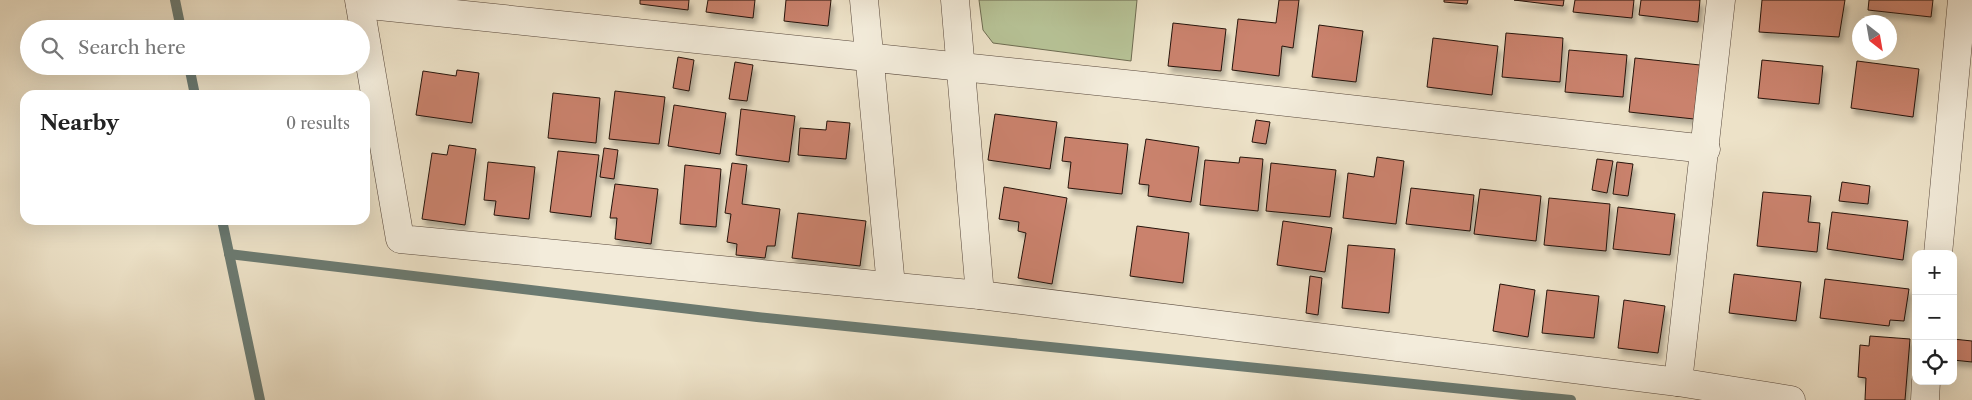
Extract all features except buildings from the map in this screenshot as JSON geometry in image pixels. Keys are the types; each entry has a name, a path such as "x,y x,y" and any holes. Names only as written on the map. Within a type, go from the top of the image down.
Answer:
{"street":[{"path":"864,0 892,286"},
{"path":"955,0 980,295"},
{"path":"1678,382 1722,0"},
{"path":"1938,250 1962,0"},
{"path":"362,20 359,2 1706,149"},
{"path":"370,66 400,239 980,295 1678,382 1791,400"},
{"path":"1925,400 1926,385"}],"green space":[{"path":"979,0 1137,0 1131,61 993,43 983,30"}],"waterway":[{"path":"175,0 179,20"},
{"path":"191,75 194,90"},
{"path":"223,225 260,400"},
{"path":"229,254 757,317 1571,400"}]}
